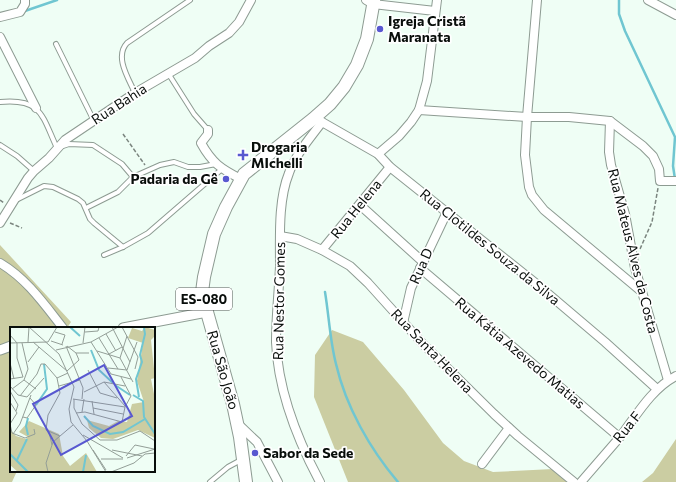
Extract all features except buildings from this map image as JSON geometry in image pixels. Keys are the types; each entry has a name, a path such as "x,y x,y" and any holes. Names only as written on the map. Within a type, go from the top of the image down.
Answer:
{"main road":[{"name":"ES-080","path":"317,120 339,93 357,65 367,39 371,1"},
{"name":"Rua São João","path":"237,423 202,292 214,234 226,207 244,174 268,154 317,120"},
{"name":"ES-080","path":"237,423 246,482"}],"street":[{"path":"0,17 20,12 25,4 25,0"},
{"name":"Rua Bahia","path":"1,221 15,201 28,178 57,148 73,134 135,93 195,58 234,28 251,0"},
{"path":"378,154 399,136 419,110 427,81 437,0"},
{"path":"537,0 525,155 529,187 537,203 642,292"},
{"path":"648,0 676,16"},
{"path":"371,1 435,11"},
{"path":"0,37 36,108"},
{"path":"419,110 527,117 569,117 610,121 643,146 652,156 658,169 660,181 676,181"},
{"name":"Rua Clotildes Souza da Silva","path":"317,120 378,154 390,167 539,286 605,342 657,389"},
{"name":"Rua Nestor Gomes","path":"317,120 288,174 283,192 276,342 286,404 309,462 320,482"},
{"name":"Rua Mateus Alves da Costa","path":"610,121 609,152 611,165 625,214 635,268 668,380"},
{"path":"208,130 208,134 200,143 219,167 241,179"},
{"name":"Rua Helena","path":"322,250 390,167"},
{"name":"Rua Kátia Azevedo Matias","path":"360,205 421,265 619,437"},
{"name":"Rua D","path":"403,323 408,297 421,265 447,212"},
{"name":"Rua Santa Helena","path":"280,236 297,239 322,250 345,262 355,270 423,344 509,428 574,482"},
{"path":"0,264 28,285 62,327"},
{"path":"129,327 207,312"},
{"path":"0,350 10,346"},
{"name":"Rua F","path":"581,482 657,389 668,380 676,376"},
{"name":"Rua São João","path":"237,423 257,442 278,482"},
{"path":"482,464 509,428"}],"lane":[{"path":"135,93 123,64 122,51 124,46 190,0"},
{"path":"56,44 94,121"},
{"path":"168,73 194,114 208,130"},
{"path":"0,102 15,101 26,103 36,108 41,113 57,148 69,144 93,145 122,164 132,177"},
{"path":"0,145 17,156 34,171"},
{"path":"86,208 118,192 132,177 160,165 174,162 188,167 219,167"},
{"path":"104,255 148,234 219,167"},
{"path":"15,201 44,186 49,186 78,198 86,208 90,219 123,247"},
{"path":"210,482 228,467 243,459"}],"path":[{"path":"123,134 148,170"},
{"path":"640,250 652,222 660,181"},
{"path":"1,221 22,228"}],"green space":[{"path":"0,245 71,322 68,327 10,327 10,472 17,472 12,482 0,482"},
{"path":"332,330 363,342 404,390 443,443 464,461 493,472 553,469 571,482 348,482 314,397 315,355"},
{"path":"676,439 676,482 642,482 653,473"}],"waterway":[{"path":"22,12 57,0"},
{"path":"619,0 619,14 625,31 675,137 673,166 675,179"},
{"path":"325,292 334,355 340,380 346,396 360,427 369,442 398,482"}],"place":[{"name":"Igreja Cristã Maranata","path":"380,29"},
{"name":"Drogaria MIchelli","path":"243,155"},
{"name":"Padaria da Gê","path":"226,179"},
{"name":"Sabor da Sede","path":"255,453"}]}
